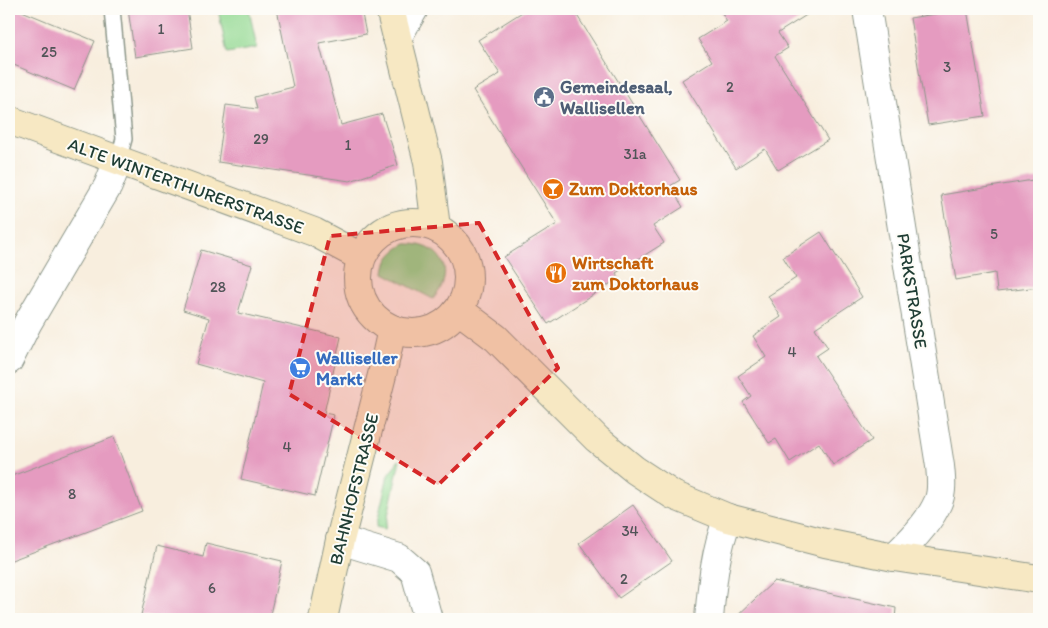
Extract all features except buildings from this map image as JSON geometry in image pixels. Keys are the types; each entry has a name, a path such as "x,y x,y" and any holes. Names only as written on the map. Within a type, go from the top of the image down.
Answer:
{"main road":[{"path":"390,9 428,162 436,228"},
{"name":"ALTE WINTERTHURERSTRASSE","path":"9,120 314,232 361,257"},
{"path":"419,223 436,228 450,237 460,249 466,264 468,280 466,296 459,310 446,323 429,331 410,334 392,329 377,320 366,307 359,291 358,274 361,257 371,242 385,230 401,224 419,223"},
{"path":"459,310 496,338 597,439 635,470 673,495 728,518 825,543 894,557 1039,578"},
{"name":"BAHNHOFSTRASSE","path":"323,619 340,540 392,329"}],"street":[{"path":"397,38 414,9"},
{"name":"PARKSTRASSE","path":"867,9 940,466 941,487 939,501 915,537 894,557"},
{"path":"9,360 27,324 108,186 118,161"},
{"path":"709,619 714,570 721,535 728,518"},
{"path":"340,540 399,558 415,572 428,619"}],"lane":[{"path":"112,9 124,140 118,161"}],"highlighted area":[{"path":"479,223 558,368 438,485 289,394 330,236"}],"green space":[{"path":"218,9 249,9 257,48 227,53"},
{"path":"406,244 429,248 442,261 444,279 433,299 384,273 386,263 391,255"},
{"path":"400,460 385,529 376,527 388,475 397,461"}],"place":[{"name":"Gemeindesaal, Wallisellen","path":"544,97"},
{"name":"Zum Doktorhaus","path":"553,189"},
{"name":"Wirtschaft zum Doktorhaus","path":"556,273"},
{"name":"Walliseller Markt","path":"300,368"}]}
